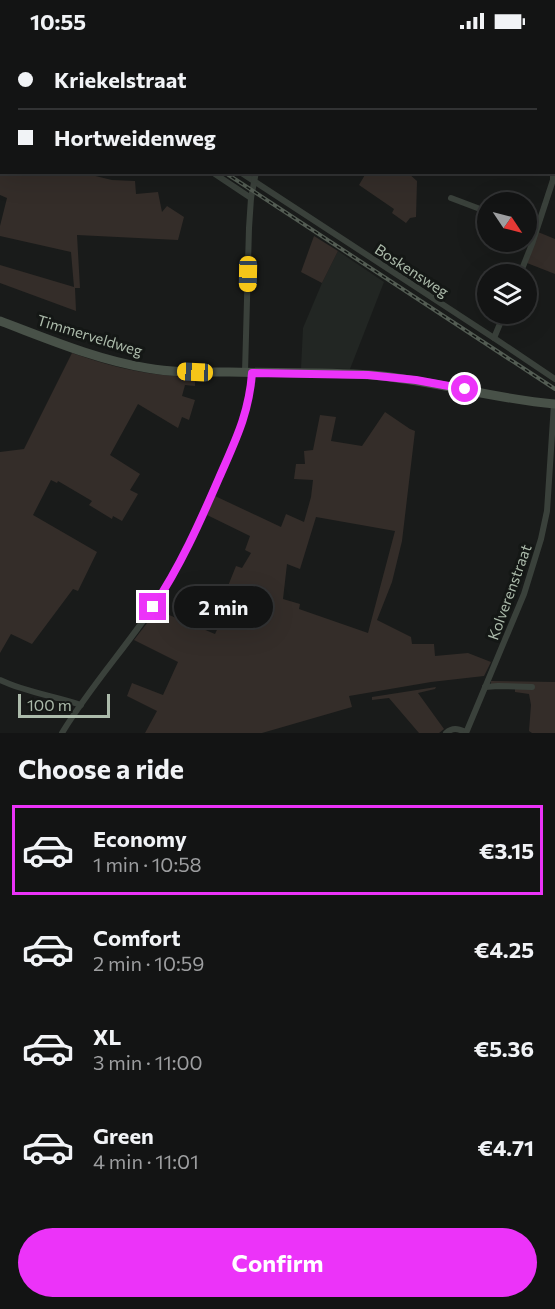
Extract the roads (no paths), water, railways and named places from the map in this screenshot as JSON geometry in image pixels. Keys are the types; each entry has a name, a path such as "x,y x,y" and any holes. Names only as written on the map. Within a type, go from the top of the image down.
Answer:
{"street":[{"path":"215,174 252,195"},
{"path":"537,228 553,174"},
{"path":"62,733 160,596 212,495 243,423 249,400 249,228 256,176"},
{"name":"Boskensweg","path":"256,176 555,379"},
{"path":"451,198 477,208"},
{"name":"Timmerveldweg","path":"0,321 94,355 135,366 178,371 390,377 554,404"},
{"path":"494,338 500,324"},
{"name":"Kolverenstraat","path":"466,732 524,594 541,539 546,511 554,404"},
{"path":"546,511 555,513"},
{"path":"0,680 81,705"},
{"path":"485,687 532,687"},
{"path":"446,733 452,729 466,732"}],"railway":[{"path":"227,174 555,389"}]}
